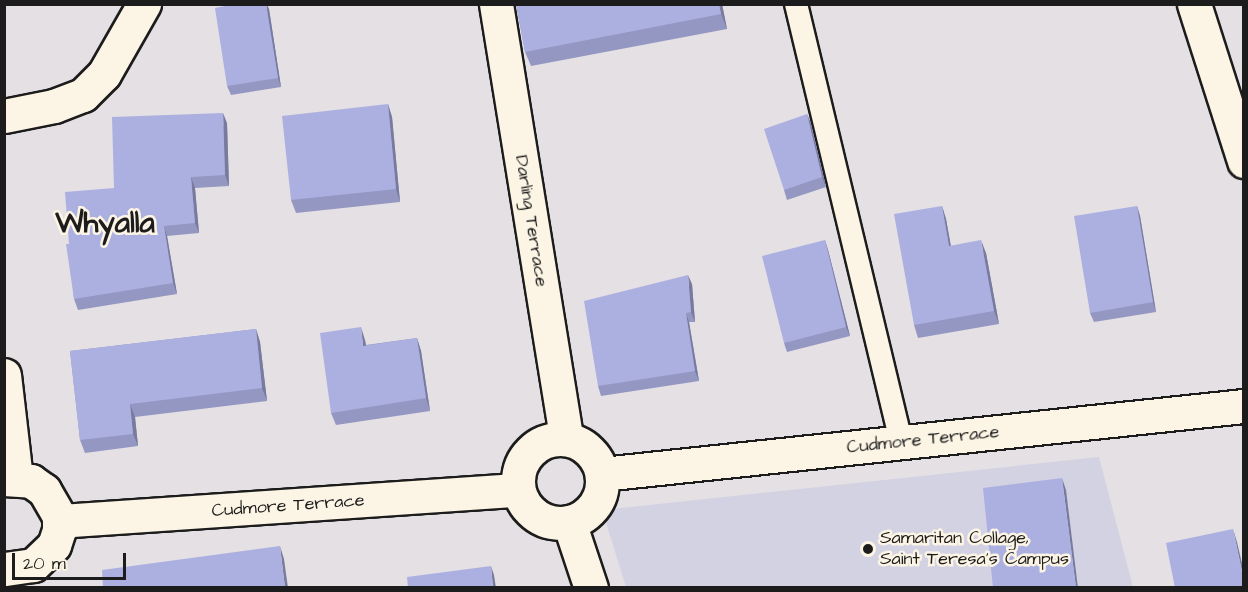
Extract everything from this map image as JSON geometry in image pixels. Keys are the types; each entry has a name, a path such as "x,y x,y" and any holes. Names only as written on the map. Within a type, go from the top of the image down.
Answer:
{"street":[{"path":"4,116 54,106 83,95 104,74 144,4"},
{"name":"Darling Terrace","path":"496,4 566,438"},
{"path":"1194,4 1244,161"},
{"path":"4,375 10,478 44,490 54,501 59,521 54,545 45,556 15,575"},
{"name":"Cudmore Terrace","path":"602,474 1244,406"},
{"path":"566,438 590,451 602,474 600,493 591,510 568,522 543,520 523,503 518,490 521,464 539,443 566,438"},
{"name":"Cudmore Terrace","path":"59,521 518,490"},
{"path":"568,522 591,588"}],"lane":[{"path":"796,4 901,442"}],"shaded area":[{"name":"Samaritan Collage, Saint Teresa's Campus","path":"1099,457 1133,587 626,587 602,510"}],"building":[{"path":"235,4 266,4 278,78 227,86 215,8"},
{"path":"516,4 719,4 721,14 525,52"},
{"path":"388,104 396,189 291,200 282,116"},
{"path":"223,113 225,175 191,177 195,223 164,226 173,283 74,299 66,244 69,244 65,192 114,188 112,117"},
{"path":"807,114 822,177 784,190 764,129"},
{"path":"942,206 949,246 981,240 994,311 914,325 894,214"},
{"path":"1137,206 1153,302 1090,313 1074,216"},
{"path":"825,240 846,327 784,343 762,256"},
{"path":"688,275 691,312 686,313 695,371 598,386 584,301"},
{"path":"361,327 363,346 417,338 426,398 331,413 320,333"},
{"path":"256,329 262,388 130,404 133,434 80,440 70,351"},
{"path":"1062,478 1076,588 993,588 983,488"},
{"path":"1233,529 1244,588 1175,588 1166,543"},
{"path":"280,546 285,588 103,588 102,570"},
{"path":"491,566 493,588 408,588 407,577"}],"place":[{"name":"Samaritan Collage, Saint Teresa's Campus","path":"868,549"}],"district":[{"name":"Whyalla","path":"105,223"}]}
